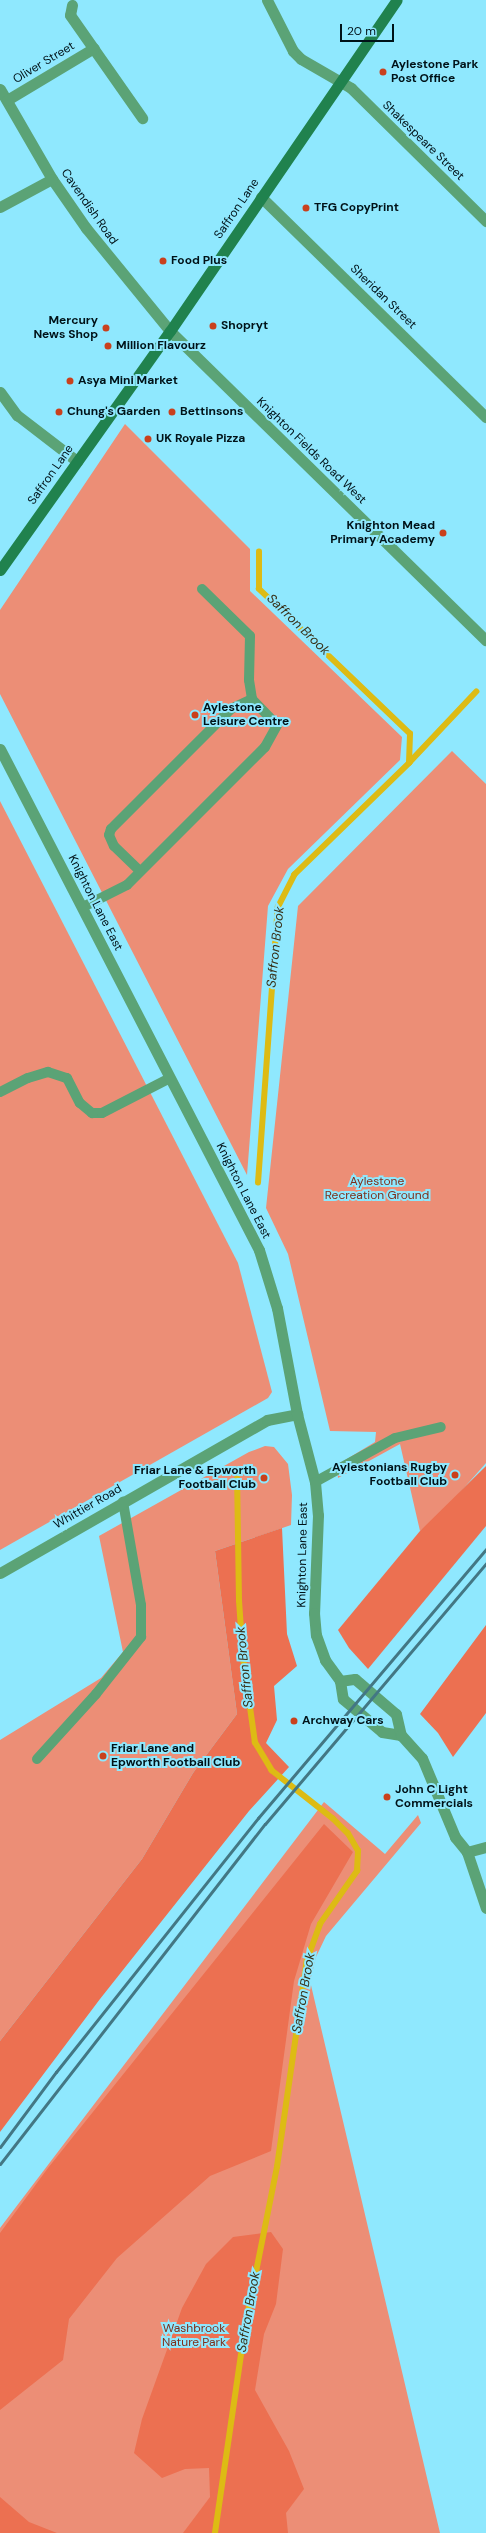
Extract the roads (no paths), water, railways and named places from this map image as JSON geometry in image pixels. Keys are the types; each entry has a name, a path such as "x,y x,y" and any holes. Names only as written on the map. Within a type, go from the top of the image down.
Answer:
{"main road":[{"name":"Saffron Lane","path":"0,570 170,331 397,0"}],"street":[{"name":"Shakespeare Street","path":"267,0 293,51 339,83 351,88 486,221"},
{"name":"Oliver Street","path":"72,5 70,15 142,118"},
{"name":"Oliver Street","path":"7,100 94,48"},
{"name":"Cavendish Road","path":"0,89 52,179 86,228 170,331"},
{"path":"0,207 52,179"},
{"name":"Sheridan Street","path":"261,197 486,416"},
{"name":"Knighton Fields Road West","path":"170,331 486,640"},
{"path":"2,399 17,415 77,460"},
{"name":"Knighton Lane East","path":"0,749 83,907 261,1257 277,1308 296,1414 315,1482 318,1515 314,1613 316,1635 325,1660 340,1681 343,1699 382,1732 401,1735"},
{"name":"Whittier Road","path":"0,1573 268,1420 296,1414"},
{"path":"340,1681 355,1679 396,1714 401,1735 422,1758 455,1837 467,1852 486,1908"},
{"path":"467,1852 486,1847"}],"lane":[{"path":"83,907 127,885 265,747 277,725 252,700 249,680 250,636 202,589"},
{"path":"140,871 114,846 109,835 111,829 231,709 252,700"},
{"path":"0,1092 28,1078 48,1072 67,1078 80,1103 92,1113 102,1113 170,1078"},
{"path":"315,1482 395,1438 441,1427"},
{"path":"37,1759 96,1694 141,1637 141,1605 123,1502"}],"waterway":[{"name":"Saffron Brook","path":"258,1183 278,907 294,875 409,763 410,734 259,589 259,552"},
{"name":"Saffron Brook","path":"409,763 476,692"},
{"name":"Saffron Brook","path":"215,2533 245,2327 277,2167 307,1960 320,1924 357,1871 358,1851 348,1834 333,1819 272,1771 255,1743 243,1658 239,1601 237,1479"}],"railway":[{"path":"0,2147 56,2072 258,1818 486,1549"},
{"path":"0,2164 265,1824 486,1563"}],"place":[{"name":"Aylestone Park Post Office","path":"383,72"},
{"name":"TFG CopyPrint","path":"306,208"},
{"name":"Food Plus","path":"163,261"},
{"name":"Shopryt","path":"213,326"},
{"name":"Mercury News Shop","path":"106,328"},
{"name":"Million Flavourz","path":"108,346"},
{"name":"Asya Mini Market","path":"70,381"},
{"name":"Chung's Garden","path":"59,412"},
{"name":"Bettinsons","path":"172,412"},
{"name":"UK Royale Pizza","path":"148,439"},
{"name":"Knighton Mead Primary Academy","path":"443,533"},
{"name":"Aylestone Leisure Centre","path":"195,715"},
{"name":"Aylestonians Rugby Football Club","path":"455,1475"},
{"name":"Friar Lane & Epworth Football Club","path":"264,1478"},
{"name":"Archway Cars","path":"294,1721"},
{"name":"Friar Lane and Epworth Football Club","path":"103,1756"},
{"name":"John C Light Commercials","path":"387,1797"}],"park label":[{"name":"Aylestone Recreation Ground","path":"377,1189"},
{"name":"Washbrook Nature Park","path":"194,2336"}]}
